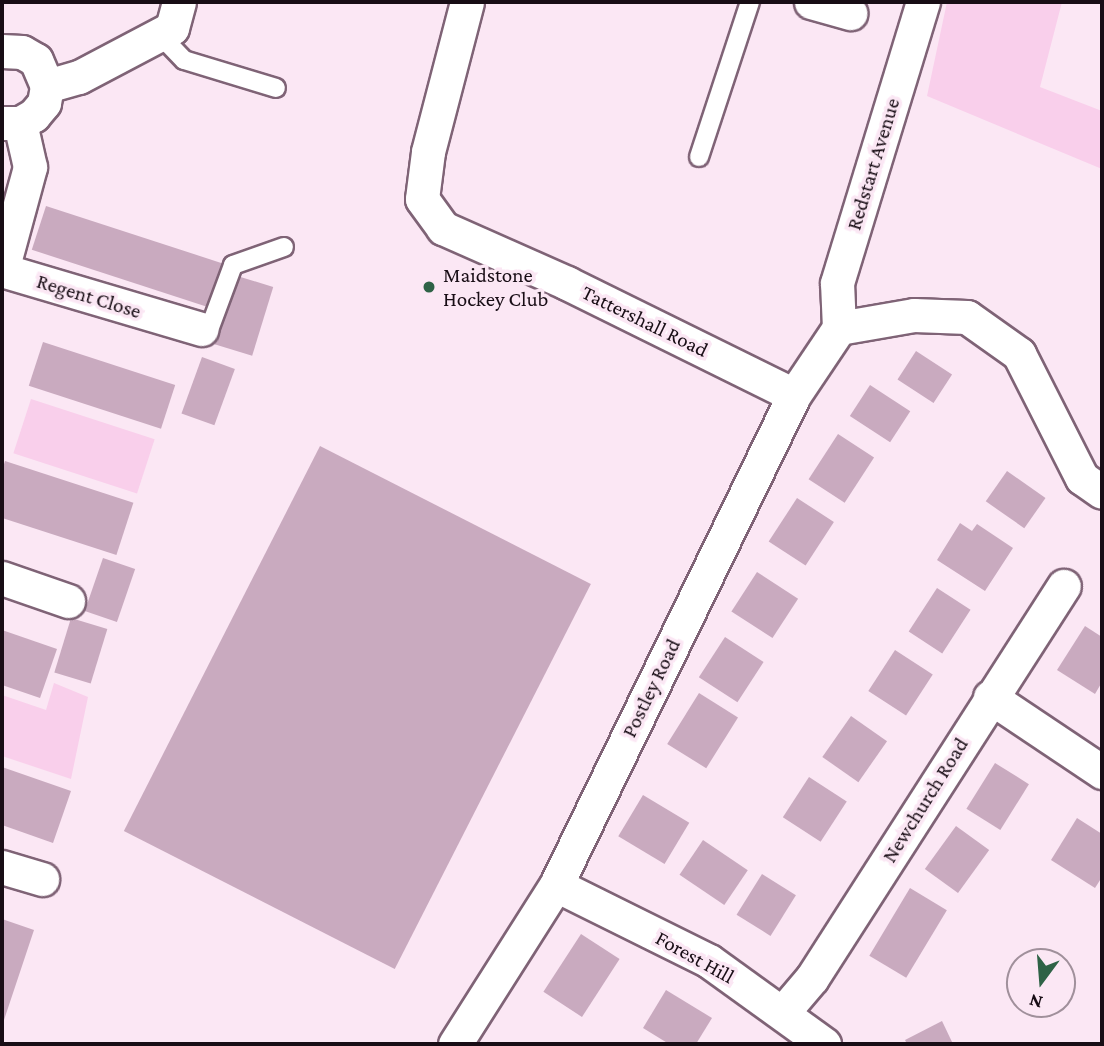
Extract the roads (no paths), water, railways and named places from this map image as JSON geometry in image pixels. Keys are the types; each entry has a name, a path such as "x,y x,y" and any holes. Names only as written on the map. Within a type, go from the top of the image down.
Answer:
{"street":[{"path":"47,86 79,78 172,28 180,2"},
{"name":"Tattershall Road","path":"467,2 428,152 422,199 443,228 567,282 794,395"},
{"path":"811,2 850,13"},
{"name":"Redstart Avenue","path":"839,328 837,283 923,2"},
{"path":"3,46 36,60 47,86 44,103 11,123"},
{"name":"Regent Close","path":"11,123 30,167 2,270 201,329"},
{"path":"839,328 914,315 968,317 1019,354 1082,478 1102,492"},
{"name":"Postley Road","path":"455,1044 556,886 794,395 839,328"},
{"path":"2,578 68,601"},
{"name":"Newchurch Road","path":"784,1012 812,978 990,697 1064,586"},
{"path":"990,697 1102,772"},
{"path":"2,867 42,879"},
{"name":"Forest Hill","path":"556,886 709,961 784,1012 824,1044"}],"lane":[{"path":"699,157 750,2"},
{"path":"159,34 184,60 276,88"},
{"path":"201,329 209,330 233,265 284,247"}],"place":[{"name":"Maidstone Hockey Club","path":"429,287"}]}
